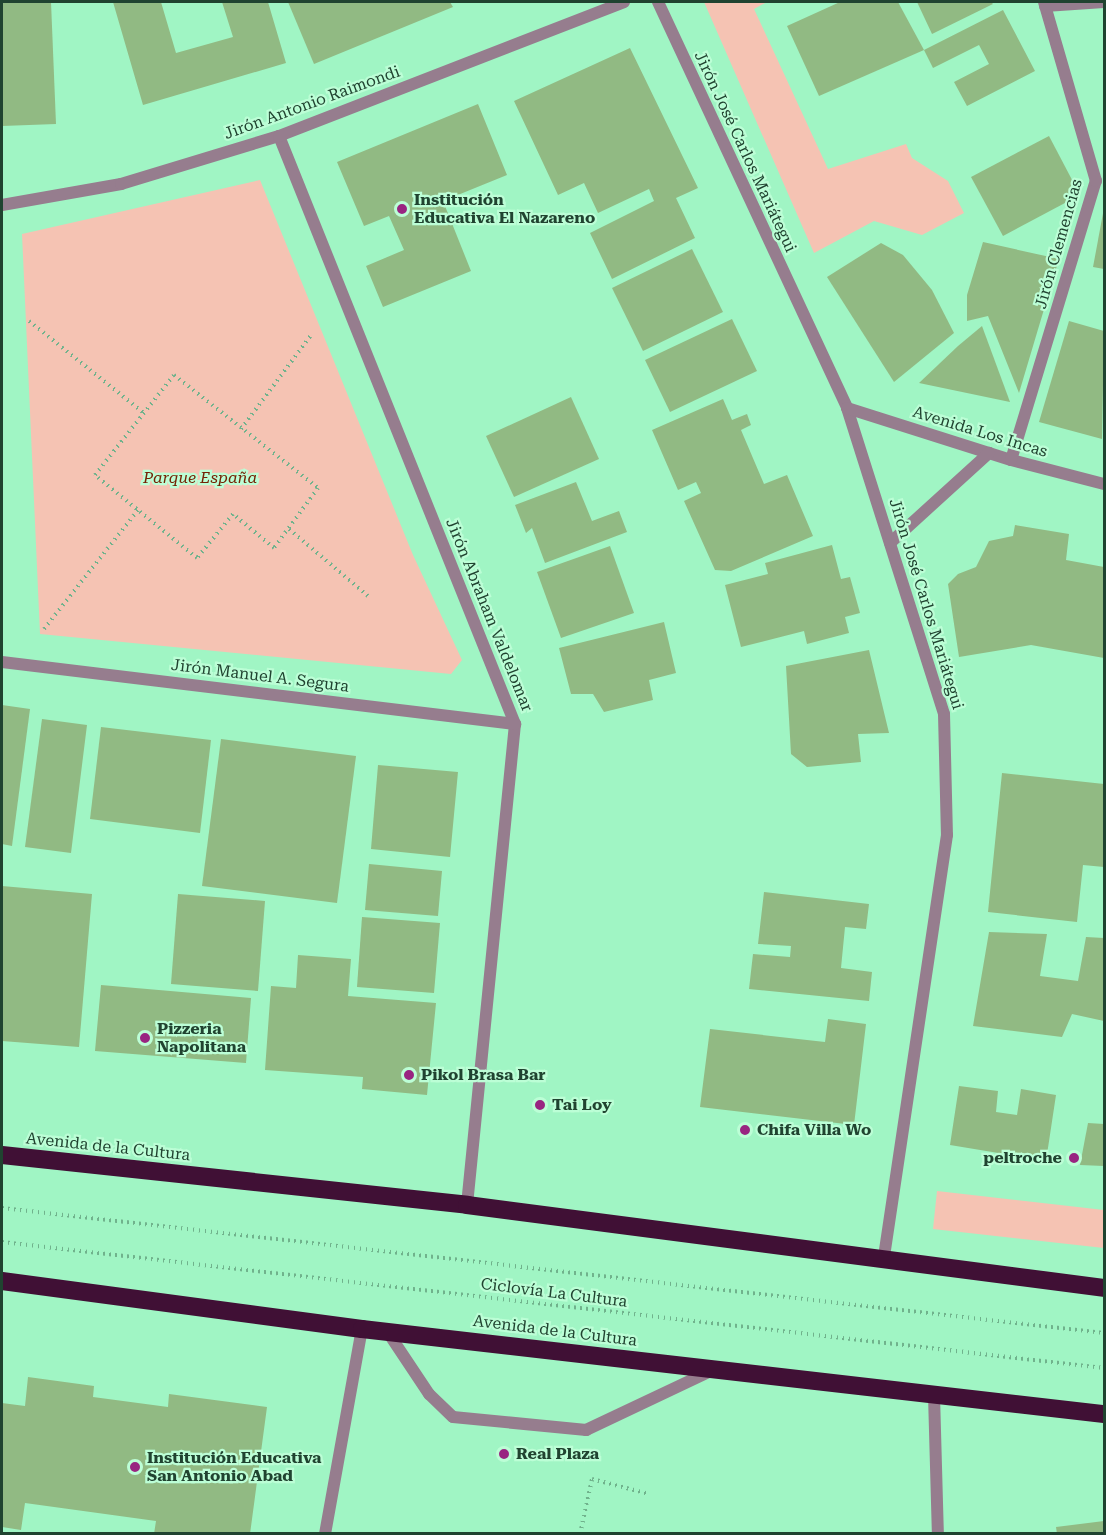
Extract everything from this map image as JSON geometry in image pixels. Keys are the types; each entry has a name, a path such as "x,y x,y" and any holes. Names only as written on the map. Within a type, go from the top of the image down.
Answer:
{"highway":[{"name":"Avenida de la Cultura","path":"2,1155 467,1206 1104,1288"},
{"name":"Avenida de la Cultura","path":"2,1281 362,1329 1104,1414"}],"street":[{"name":"Jirón Antonio Raimondi","path":"2,206 121,184 279,136 624,2"},
{"name":"Jirón José Carlos Mariátegui","path":"658,2 847,408 944,714 947,835 884,1259"},
{"path":"1044,4 1104,2"},
{"name":"Jirón Clemencias","path":"1011,460 1096,181 1044,4"},
{"name":"Jirón Abraham Valdelomar","path":"279,136 515,724 467,1206"},
{"name":"Avenida Los Incas","path":"847,408 1011,460 1104,484"},
{"path":"890,543 989,453"},
{"path":"2,654 2,662"},
{"name":"Jirón Manuel A. Segura","path":"2,662 515,724"},
{"path":"325,1533 362,1329"},
{"path":"387,1331 429,1394 453,1417 586,1430 713,1370"},
{"path":"934,1395 938,1533"}],"path":[{"path":"29,321 144,413"},
{"path":"241,429 312,335"},
{"path":"174,375 241,429 318,488 274,548 233,514 197,558 95,475 174,375"},
{"path":"44,629 138,510"},
{"path":"289,529 368,596"},
{"name":"Ciclovía La Cultura","path":"2,1208 1104,1333"},
{"name":"Ciclovía La Cultura","path":"2,1242 1104,1368"},
{"path":"580,1533 592,1479 649,1494"}],"green space":[{"path":"704,2 767,2 754,9 828,169 906,144 912,158 948,181 964,213 922,235 874,221 814,253"},
{"name":"Parque España","path":"260,180 413,555 462,660 451,674 40,634 22,234"},
{"path":"937,1191 1104,1210 1104,1248 933,1229"}],"building":[{"path":"2,2 51,2 56,124 2,126"},
{"path":"113,2 161,2 176,53 233,37 222,2 268,2 286,63 143,105"},
{"path":"288,2 450,2 453,7 314,64"},
{"path":"840,2 898,2 924,50 819,96 787,26"},
{"path":"917,2 991,2 993,4 932,34"},
{"path":"1003,10 1035,71 967,106 954,82 989,64 979,45 933,68 924,50"},
{"path":"630,48 698,188 676,198 695,238 612,279 590,233 654,201 649,189 598,213 584,183 558,195 514,101"},
{"name":"Institución Educativa El Nazareno","path":"478,104 507,175 443,201 471,271 383,307 366,266 404,250 389,216 364,226 337,162"},
{"path":"1049,136 1080,195 1003,236 971,177"},
{"path":"1104,208 1104,269 1093,267"},
{"path":"983,242 1059,259 1019,393 988,316 967,321 967,295"},
{"path":"881,243 903,255 932,290 954,333 894,382 827,277"},
{"path":"692,249 723,312 643,351 612,288"},
{"path":"732,319 757,371 670,412 645,360"},
{"path":"1069,321 1104,331 1102,439 1039,422"},
{"path":"982,326 1010,402 919,383 958,346"},
{"path":"571,397 599,459 514,497 486,436"},
{"path":"723,399 732,420 747,414 751,425 741,430 764,484 787,475 813,536 731,571 715,570 684,501 701,493 696,482 678,490 652,430"},
{"path":"576,482 592,521 619,511 627,532 545,563 532,528 526,533 515,505"},
{"path":"1015,525 1069,534 1066,560 1104,567 1104,658 1031,645 959,657 948,584 958,574 976,567 989,541 1013,536"},
{"path":"832,545 841,579 850,577 860,613 845,617 849,633 807,644 804,631 741,647 725,585 768,574 765,563"},
{"path":"610,546 634,613 561,638 537,572"},
{"path":"664,622 676,673 649,680 653,700 604,712 593,694 571,694 559,648"},
{"path":"869,650 889,733 858,734 861,762 807,767 791,754 786,666"},
{"path":"2,705 30,709 12,846 2,844"},
{"path":"42,719 87,725 71,853 25,847"},
{"path":"101,727 211,740 200,833 90,819"},
{"path":"221,739 356,756 337,903 202,886"},
{"path":"378,765 458,772 450,857 371,849"},
{"path":"1002,773 1104,784 1104,867 1083,865 1077,922 988,912"},
{"path":"369,864 442,871 438,916 365,910"},
{"path":"2,886 92,894 79,1047 2,1041"},
{"path":"764,892 869,904 866,929 845,927 841,968 872,972 869,1001 749,989 753,954 790,957 791,946 758,944"},
{"path":"178,894 265,901 258,991 171,984"},
{"path":"362,917 440,923 434,993 357,987"},
{"path":"989,932 1047,934 1040,976 1078,981 1086,937 1104,938 1104,1021 1072,1014 1062,1037 973,1026"},
{"path":"298,955 351,959 348,996 436,1003 427,1095 362,1089 363,1077 265,1070 271,986 296,988"},
{"path":"101,985 251,998 246,1063 95,1051"},
{"path":"828,1019 866,1024 854,1125 700,1107 710,1029 825,1042"},
{"path":"959,1086 998,1091 996,1112 1017,1115 1021,1089 1056,1095 1046,1161 950,1145"},
{"path":"1088,1123 1104,1124 1104,1166 1080,1165"},
{"name":"Institución Educativa San Antonio Abad","path":"28,1377 94,1386 93,1397 168,1407 169,1394 267,1407 250,1534 154,1534 156,1521 25,1503 21,1530 2,1527 2,1403 25,1406"},
{"path":"1104,1521 1104,1534 1057,1534 1056,1527"}],"place":[{"name":"Institución Educativa El Nazareno","path":"402,209"},
{"name":"Pizzeria Napolitana","path":"145,1038"},
{"name":"Pikol Brasa Bar","path":"409,1075"},
{"name":"Tai Loy","path":"540,1105"},
{"name":"Chifa Villa Wo","path":"745,1130"},
{"name":"peltroche","path":"1074,1158"},
{"name":"Real Plaza","path":"504,1454"},
{"name":"Institución Educativa San Antonio Abad","path":"135,1467"}]}
